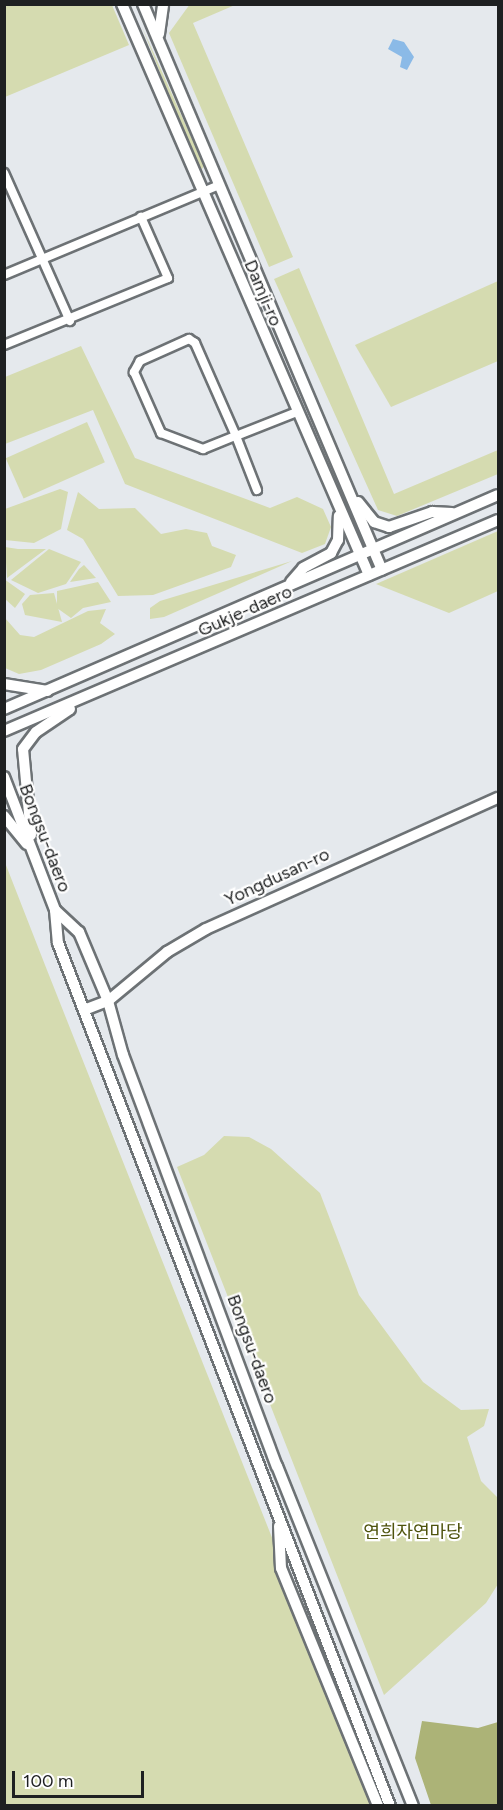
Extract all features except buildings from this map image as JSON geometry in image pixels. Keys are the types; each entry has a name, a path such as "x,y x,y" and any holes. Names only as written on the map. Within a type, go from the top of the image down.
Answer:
{"main road":[{"name":"Damji-ro","path":"122,4 369,575"},
{"path":"144,4 382,570"},
{"path":"163,4 158,20 163,52"},
{"path":"333,496 350,514 350,490"},
{"path":"350,490 380,525 396,526 432,512 455,513"},
{"name":"Gukje-daero","path":"60,685 498,495"},
{"path":"289,584 335,546 341,527 333,496"},
{"name":"Gukje-daero","path":"4,731 498,520"},
{"path":"4,684 47,691"},
{"path":"4,710 60,685"},
{"path":"60,685 52,702 66,706"},
{"path":"33,851 24,749 36,732 93,694"},
{"name":"Bongsu-daero","path":"4,777 55,910 58,943 390,1806"},
{"name":"Yongdusan-ro","path":"84,1010 108,1001 167,952 206,929 498,798"},
{"path":"4,816 33,851"},
{"name":"Bongsu-daero","path":"55,910 80,933 108,1001 123,1055 277,1466 413,1806"},
{"path":"278,1514 281,1568 378,1806"}],"street":[{"path":"4,173 70,321"},
{"path":"4,275 219,185"},
{"path":"4,345 70,321 168,278 141,217"},
{"path":"257,489 236,436 195,343 189,339 140,361 134,372 161,433 203,449 236,436 297,412"}],"green space":[{"path":"5,4 112,5 129,45 5,97"},
{"path":"190,4 235,5 193,23 293,257 269,267 169,33"},
{"path":"142,27 204,166 202,169 197,166"},
{"path":"299,268 394,494 498,450 498,474 397,516 378,510 274,279"},
{"path":"498,281 498,361 391,407 355,345"},
{"path":"81,346 135,458 270,508 297,497 323,509 331,527 325,544 302,553 125,484 93,410 5,444 5,377"},
{"path":"87,422 105,462 24,498 6,458"},
{"path":"60,489 68,492 61,529 34,543 5,540 5,509"},
{"path":"78,492 99,509 135,508 161,534 186,529 207,533 212,546 236,555 231,567 153,595 118,596 83,539 67,530"},
{"path":"498,531 498,591 449,613 376,584"},
{"path":"5,547 18,549 46,549 7,578"},
{"path":"49,549 81,562 66,584 38,593 11,580"},
{"path":"292,561 164,617 150,619 150,608 160,601"},
{"path":"84,565 96,578 70,582 79,569"},
{"path":"4,579 25,594 15,608 5,599"},
{"path":"98,582 111,602 83,608 71,618 57,608 57,591"},
{"path":"54,593 62,622 25,615 22,604 30,595"},
{"path":"106,609 100,623 115,634 101,644 41,670 19,674 5,668 5,618 20,635 34,637 88,611"},
{"path":"4,860 45,965 378,1805 5,1805"},
{"name":"연희자연마당","path":"224,1136 249,1137 271,1149 320,1193 359,1295 423,1382 461,1410 489,1409 484,1426 467,1437 481,1481 498,1498 498,1584 486,1603 384,1695 177,1167 204,1155"},
{"path":"422,1721 478,1728 498,1722 498,1805 431,1805 415,1758"}],"water":[{"path":"393,39 404,42 414,57 407,70 400,67 402,57 388,49"}]}
